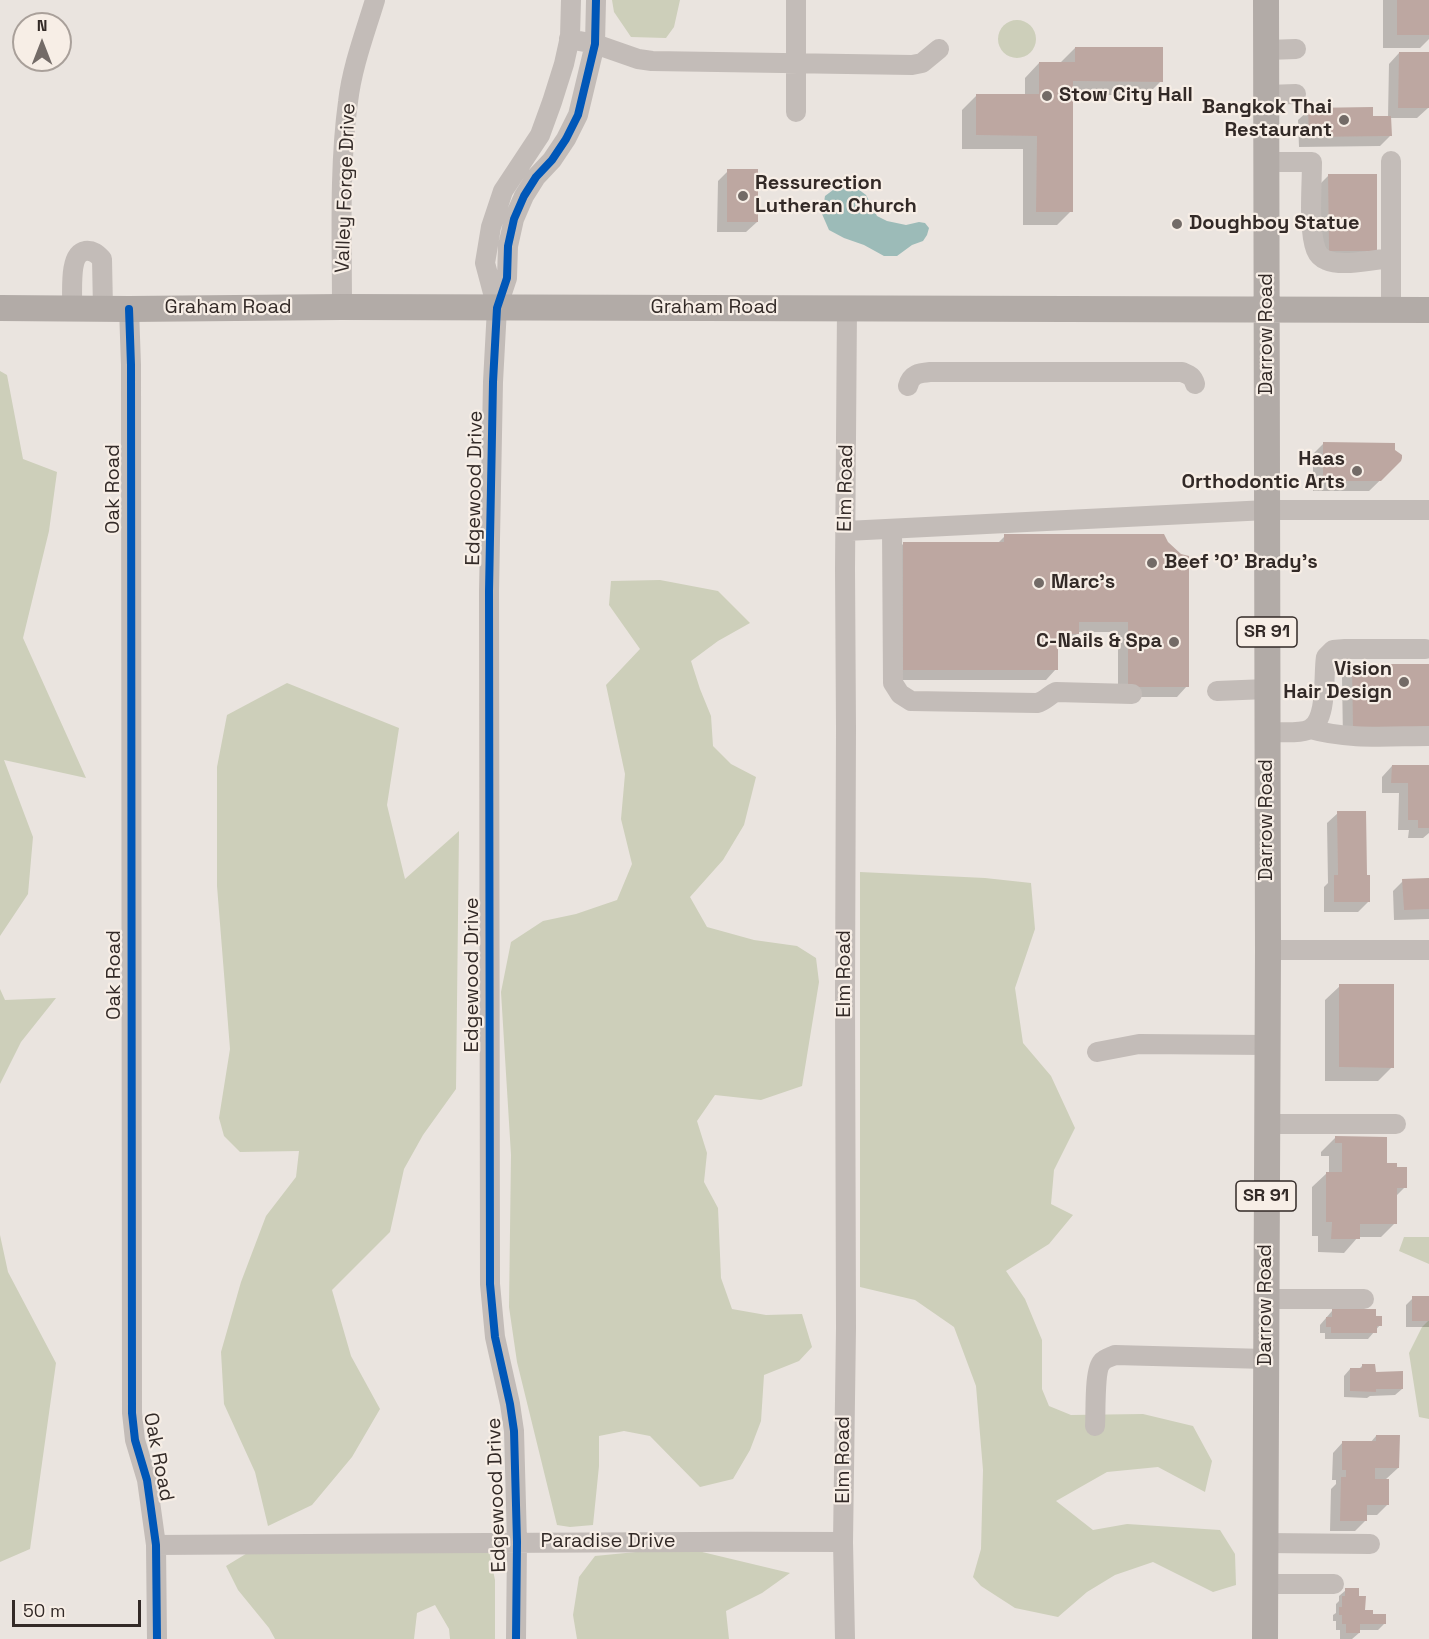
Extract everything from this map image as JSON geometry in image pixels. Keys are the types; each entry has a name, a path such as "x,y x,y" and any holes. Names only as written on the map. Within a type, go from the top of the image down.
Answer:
{"main road":[{"name":"Darrow Road","path":"1265,1639 1268,950 1266,0"},
{"name":"Graham Road","path":"0,308 1429,310"}],"street":[{"name":"Valley Forge Drive","path":"342,307 343,154 348,101 353,74 375,0"},
{"path":"497,308 485,263 491,227 503,191 540,135 552,102 569,39 571,0"},
{"path":"497,308 507,278 508,246 514,219 524,196 536,177 552,160 578,115 595,44 596,0"},
{"path":"796,0 796,112"},
{"path":"569,39 595,44 652,61 912,65 922,63 939,49"},
{"path":"1267,50 1296,49"},
{"path":"1267,95 1296,94"},
{"path":"1390,310 1391,161"},
{"path":"1267,162 1312,162 1313,234 1316,250 1320,256 1328,261 1342,262 1390,258"},
{"path":"72,308 74,260 79,253 87,250 95,252 102,259 103,309"},
{"name":"Edgewood Drive","path":"497,308 493,382 489,591 490,1284 495,1337 514,1431 517,1542 516,1639"},
{"name":"Elm Road","path":"845,1639 843,1542 846,1328 847,308"},
{"name":"Oak Road","path":"129,309 131,365 132,1413 135,1440 147,1480 156,1545 157,1639"},
{"path":"908,386 910,379 916,374 930,372 1182,372 1191,375 1195,384"},
{"path":"846,531 1267,510 1429,510"},
{"path":"892,529 893,682 900,694 911,700 1037,703 1056,692 1132,694"},
{"path":"1310,729 1317,721 1323,705 1326,657 1333,650 1425,649"},
{"path":"1217,691 1267,689"},
{"path":"1267,732 1297,732 1310,729 1327,734 1350,736 1429,736"},
{"path":"1268,950 1429,950"},
{"path":"1097,1052 1139,1044 1267,1045"},
{"path":"1267,1124 1395,1124"},
{"path":"1266,1299 1364,1299"},
{"path":"1095,1426 1097,1373 1101,1362 1107,1358 1115,1355 1266,1359"},
{"name":"Paradise Drive","path":"156,1545 843,1542"},
{"path":"1265,1543 1370,1544"},
{"path":"1265,1584 1334,1584"}],"green space":[{"path":"612,0 680,0 674,27 666,38 631,37 614,12"},
{"path":"1017,20 1031,25 1036,39 1031,53 1017,58 1003,53 998,39 1003,25"},
{"path":"0,371 7,375 23,459 57,472 49,531 23,638 86,778 4,760 33,837 28,894 0,936"},
{"path":"660,580 718,591 750,623 718,641 691,661 711,716 713,746 731,764 756,777 744,825 723,860 690,897 707,927 754,940 797,946 816,958 819,982 802,1086 761,1100 715,1095 697,1121 707,1153 704,1182 718,1208 721,1278 732,1309 766,1315 802,1314 812,1347 799,1361 764,1375 761,1421 750,1450 733,1479 700,1487 650,1436 624,1431 599,1436 599,1466 593,1525 570,1527 557,1525 517,1362 509,1307 511,1155 501,992 511,942 543,921 576,914 617,900 632,864 621,819 625,774 606,685 640,649 609,605 611,581"},
{"path":"287,683 399,728 387,805 405,879 459,831 456,1089 423,1135 404,1169 390,1232 332,1290 351,1356 380,1409 352,1457 312,1505 268,1526 255,1472 224,1404 221,1352 241,1282 266,1216 296,1177 299,1151 240,1152 224,1136 219,1118 230,1049 217,886 217,767 227,715"},
{"path":"860,872 985,878 1031,883 1035,929 1015,988 1023,1043 1051,1076 1075,1128 1054,1170 1051,1204 1073,1215 1049,1244 1006,1271 1025,1299 1042,1340 1042,1389 1049,1406 1071,1415 1143,1414 1193,1426 1212,1461 1205,1492 1158,1467 1107,1472 1056,1501 1093,1530 1127,1524 1220,1530 1235,1554 1236,1585 1213,1592 1153,1562 1115,1575 1087,1592 1058,1617 1015,1608 981,1586 973,1577 981,1549 983,1470 976,1386 954,1327 915,1300 860,1287"},
{"path":"0,989 5,1000 56,998 21,1042 0,1084"},
{"path":"0,1235 8,1272 56,1363 30,1549 0,1562"},
{"path":"1404,1237 1429,1237 1429,1264 1399,1251"},
{"path":"1429,1320 1429,1419 1419,1417 1409,1353 1422,1327"},
{"path":"489,1551 495,1580 495,1639 450,1639 449,1629 435,1605 417,1613 414,1639 275,1639 269,1628 238,1590 226,1566 249,1552"},
{"path":"646,1551 698,1551 790,1573 762,1593 726,1611 729,1639 577,1639 573,1615 579,1577 595,1556"}],"water":[{"path":"844,187 858,189 866,195 877,216 887,221 906,225 925,223 929,228 927,235 923,241 912,245 897,256 884,256 829,230 822,214 825,196 833,190"}],"building":[{"path":"1397,0 1429,0 1429,35 1397,35"},
{"path":"1075,47 1163,47 1163,82 1073,81 1073,212 1036,212 1037,136 976,135 976,94 1039,94 1039,62 1075,62"},
{"path":"1399,52 1429,52 1429,108 1398,108"},
{"path":"1373,107 1373,116 1391,116 1392,136 1309,137 1308,108"},
{"name":"Ressurection Lutheran Church","path":"727,169 758,169 758,222 727,222"},
{"path":"1328,174 1377,174 1377,251 1329,251"},
{"name":"Haas Orthodontic Arts","path":"1323,442 1395,443 1395,450 1402,455 1402,458 1381,481 1323,481"},
{"path":"1004,534 1164,534 1168,542 1181,554 1189,556 1189,687 1128,687 1128,622 1079,622 1079,634 1058,634 1058,670 903,670 903,542 1004,542"},
{"path":"1352,664 1429,664 1429,730 1353,730"},
{"path":"1392,765 1429,765 1429,828 1418,828 1418,820 1408,820 1408,783 1391,783"},
{"path":"1337,811 1366,811 1367,875 1370,875 1370,902 1334,902 1334,875 1338,875"},
{"path":"1429,878 1429,909 1404,910 1402,879"},
{"path":"1339,984 1394,984 1394,1068 1339,1067"},
{"path":"1335,1136 1387,1137 1387,1163 1397,1163 1397,1167 1407,1167 1407,1188 1397,1188 1397,1224 1360,1224 1360,1239 1331,1239 1332,1222 1326,1222 1326,1172 1342,1172 1342,1143 1335,1143"},
{"path":"1412,1296 1429,1296 1429,1321 1412,1321"},
{"path":"1332,1309 1376,1309 1376,1316 1382,1316 1382,1326 1377,1326 1377,1333 1331,1333 1331,1327 1326,1327 1326,1317 1332,1317"},
{"path":"1362,1364 1375,1364 1376,1372 1403,1371 1403,1389 1376,1389 1376,1392 1350,1391 1350,1368 1362,1368"},
{"path":"1376,1435 1400,1435 1399,1468 1375,1468 1375,1479 1389,1479 1389,1505 1367,1505 1367,1521 1340,1521 1341,1477 1346,1477 1346,1470 1342,1470 1342,1441 1376,1441"},
{"path":"1345,1588 1359,1588 1359,1596 1366,1596 1365,1610 1373,1610 1373,1614 1386,1614 1386,1624 1360,1624 1360,1633 1346,1633 1346,1624 1342,1624 1342,1615 1339,1615"}],"cycle path":[{"path":"516,1639 517,1542 514,1431 495,1337 490,1284 489,591 493,382 497,308 507,278 508,246 514,219 524,196 536,177 552,160 578,115 595,44 596,0"},
{"path":"129,309 131,365 132,1413 135,1440 147,1480 156,1545 157,1639"}],"place":[{"name":"Stow City Hall","path":"1047,96"},
{"name":"Bangkok Thai Restaurant","path":"1344,120"},
{"name":"Ressurection Lutheran Church","path":"743,196"},
{"name":"Doughboy Statue","path":"1177,224"},
{"name":"Haas Orthodontic Arts","path":"1357,471"},
{"name":"Beef 'O' Brady's","path":"1152,563"},
{"name":"Marc's","path":"1039,583"},
{"name":"C-Nails & Spa","path":"1174,642"},
{"name":"Vision Hair Design","path":"1404,682"}]}
